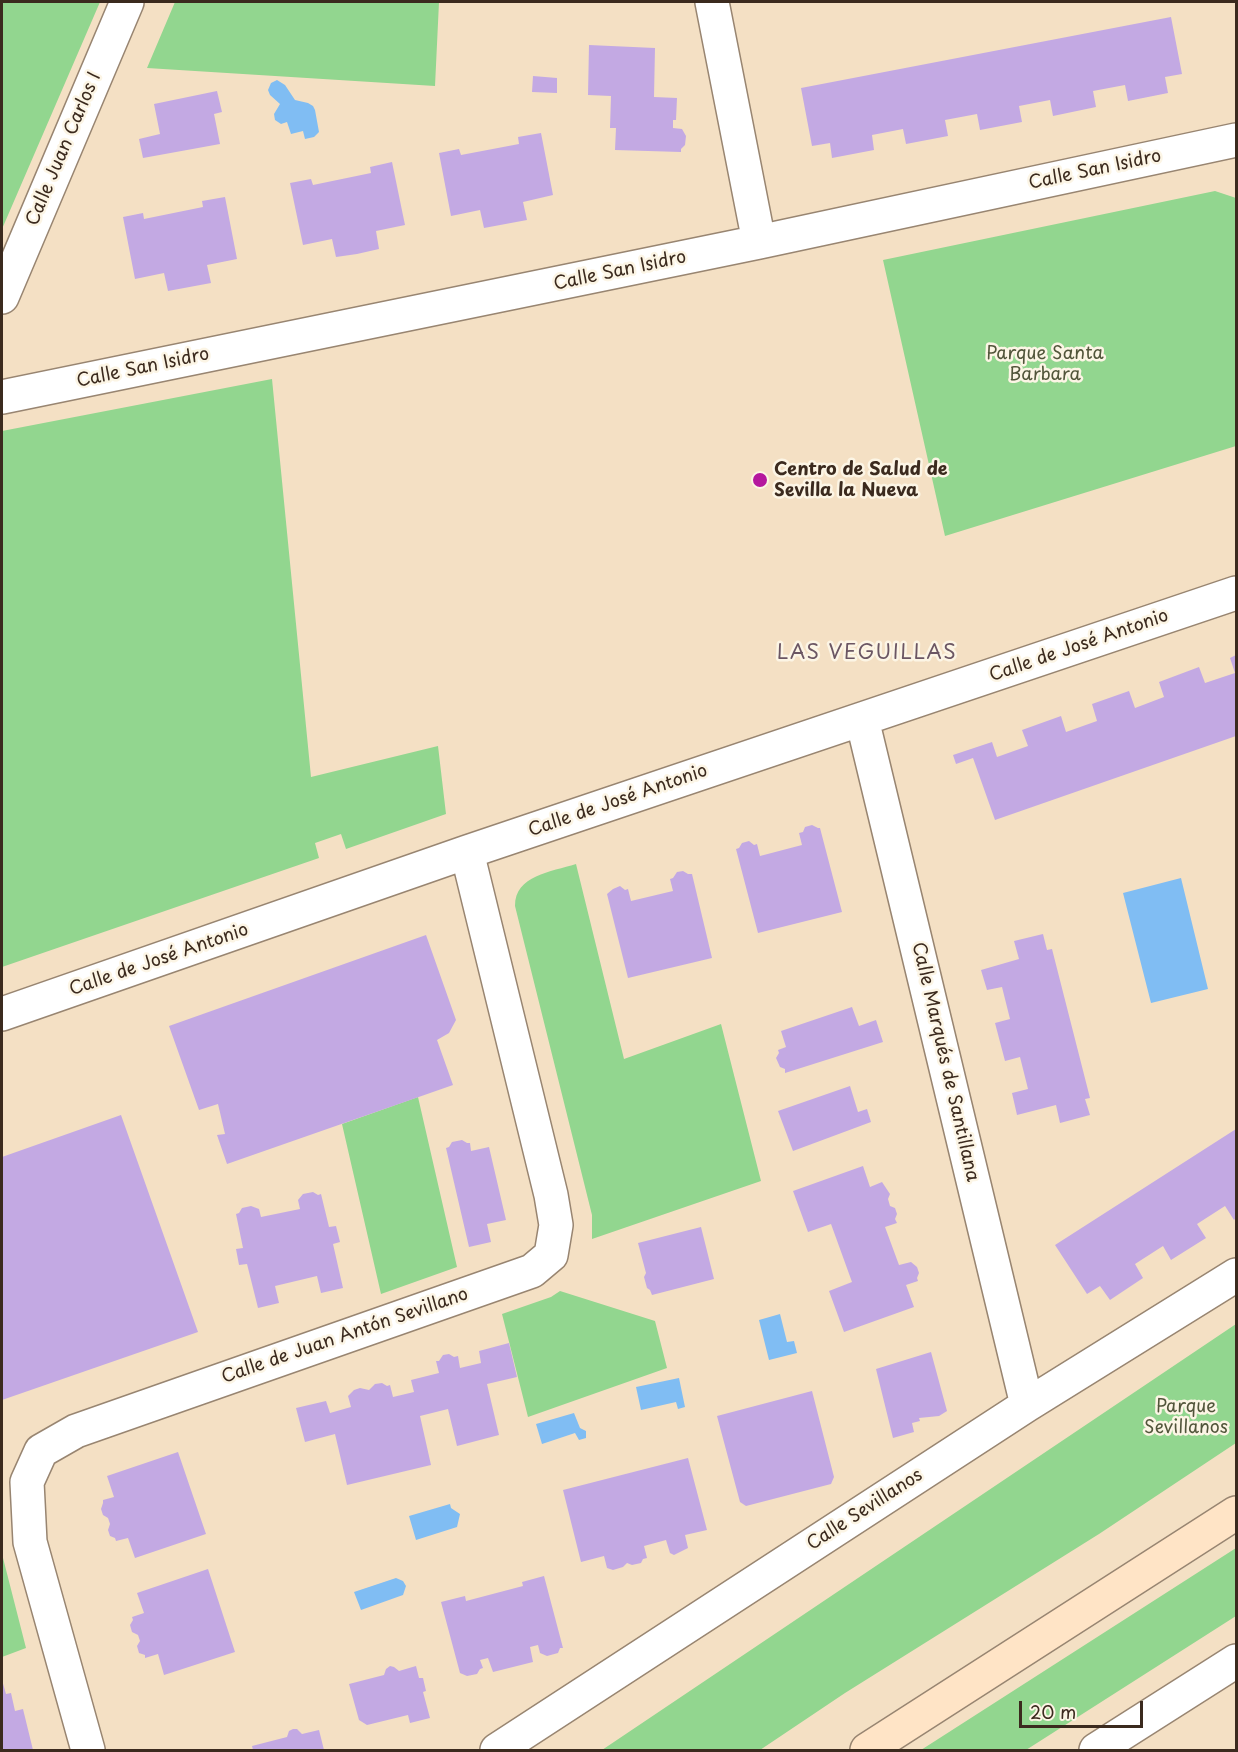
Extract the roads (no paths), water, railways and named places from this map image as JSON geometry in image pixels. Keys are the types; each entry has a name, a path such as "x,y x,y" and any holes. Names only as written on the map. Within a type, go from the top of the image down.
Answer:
{"main road":[{"path":"867,1750 1236,1513"}],"street":[{"name":"Calle Juan Carlos I","path":"2,297 127,2"},
{"path":"712,2 759,242"},
{"name":"Calle San Isidro","path":"2,397 759,242 1236,140"},
{"name":"Calle de José Antonio","path":"2,1014 467,852 1236,593"},
{"name":"Calle Marqués de Santillana","path":"862,719 1027,1405"},
{"name":"Calle de Juan Antón Sevillano","path":"88,1750 30,1542 27,1482 41,1451 76,1431 532,1271 551,1255 556,1225 551,1195 467,852"},
{"name":"Calle Sevillanos","path":"497,1750 1027,1405 1236,1275"},
{"path":"1096,1750 1236,1661"}],"water":[{"path":"277,80 285,85 295,100 313,106 319,132 314,137 305,139 303,131 291,134 287,122 281,124 275,120 274,114 280,104 268,90 271,83"},
{"path":"1181,878 1208,989 1151,1003 1123,893"},
{"path":"780,1314 787,1342 794,1341 797,1353 769,1360 759,1320"},
{"path":"679,1378 685,1407 678,1409 676,1402 641,1410 636,1387"},
{"path":"574,1413 580,1428 586,1431 586,1438 579,1440 575,1433 542,1444 536,1424"},
{"path":"450,1504 451,1508 460,1514 457,1527 416,1540 409,1516"},
{"path":"396,1578 403,1581 406,1586 403,1595 361,1610 354,1592"}],"place":[{"name":"Centro de Salud de Sevilla la Nueva","path":"760,480"}],"district":[{"name":"LAS VEGUILLAS","path":"867,653"}],"park label":[{"name":"Parque Santa Barbara","path":"1045,364"},
{"name":"Parque Sevillanos","path":"1186,1417"}]}
